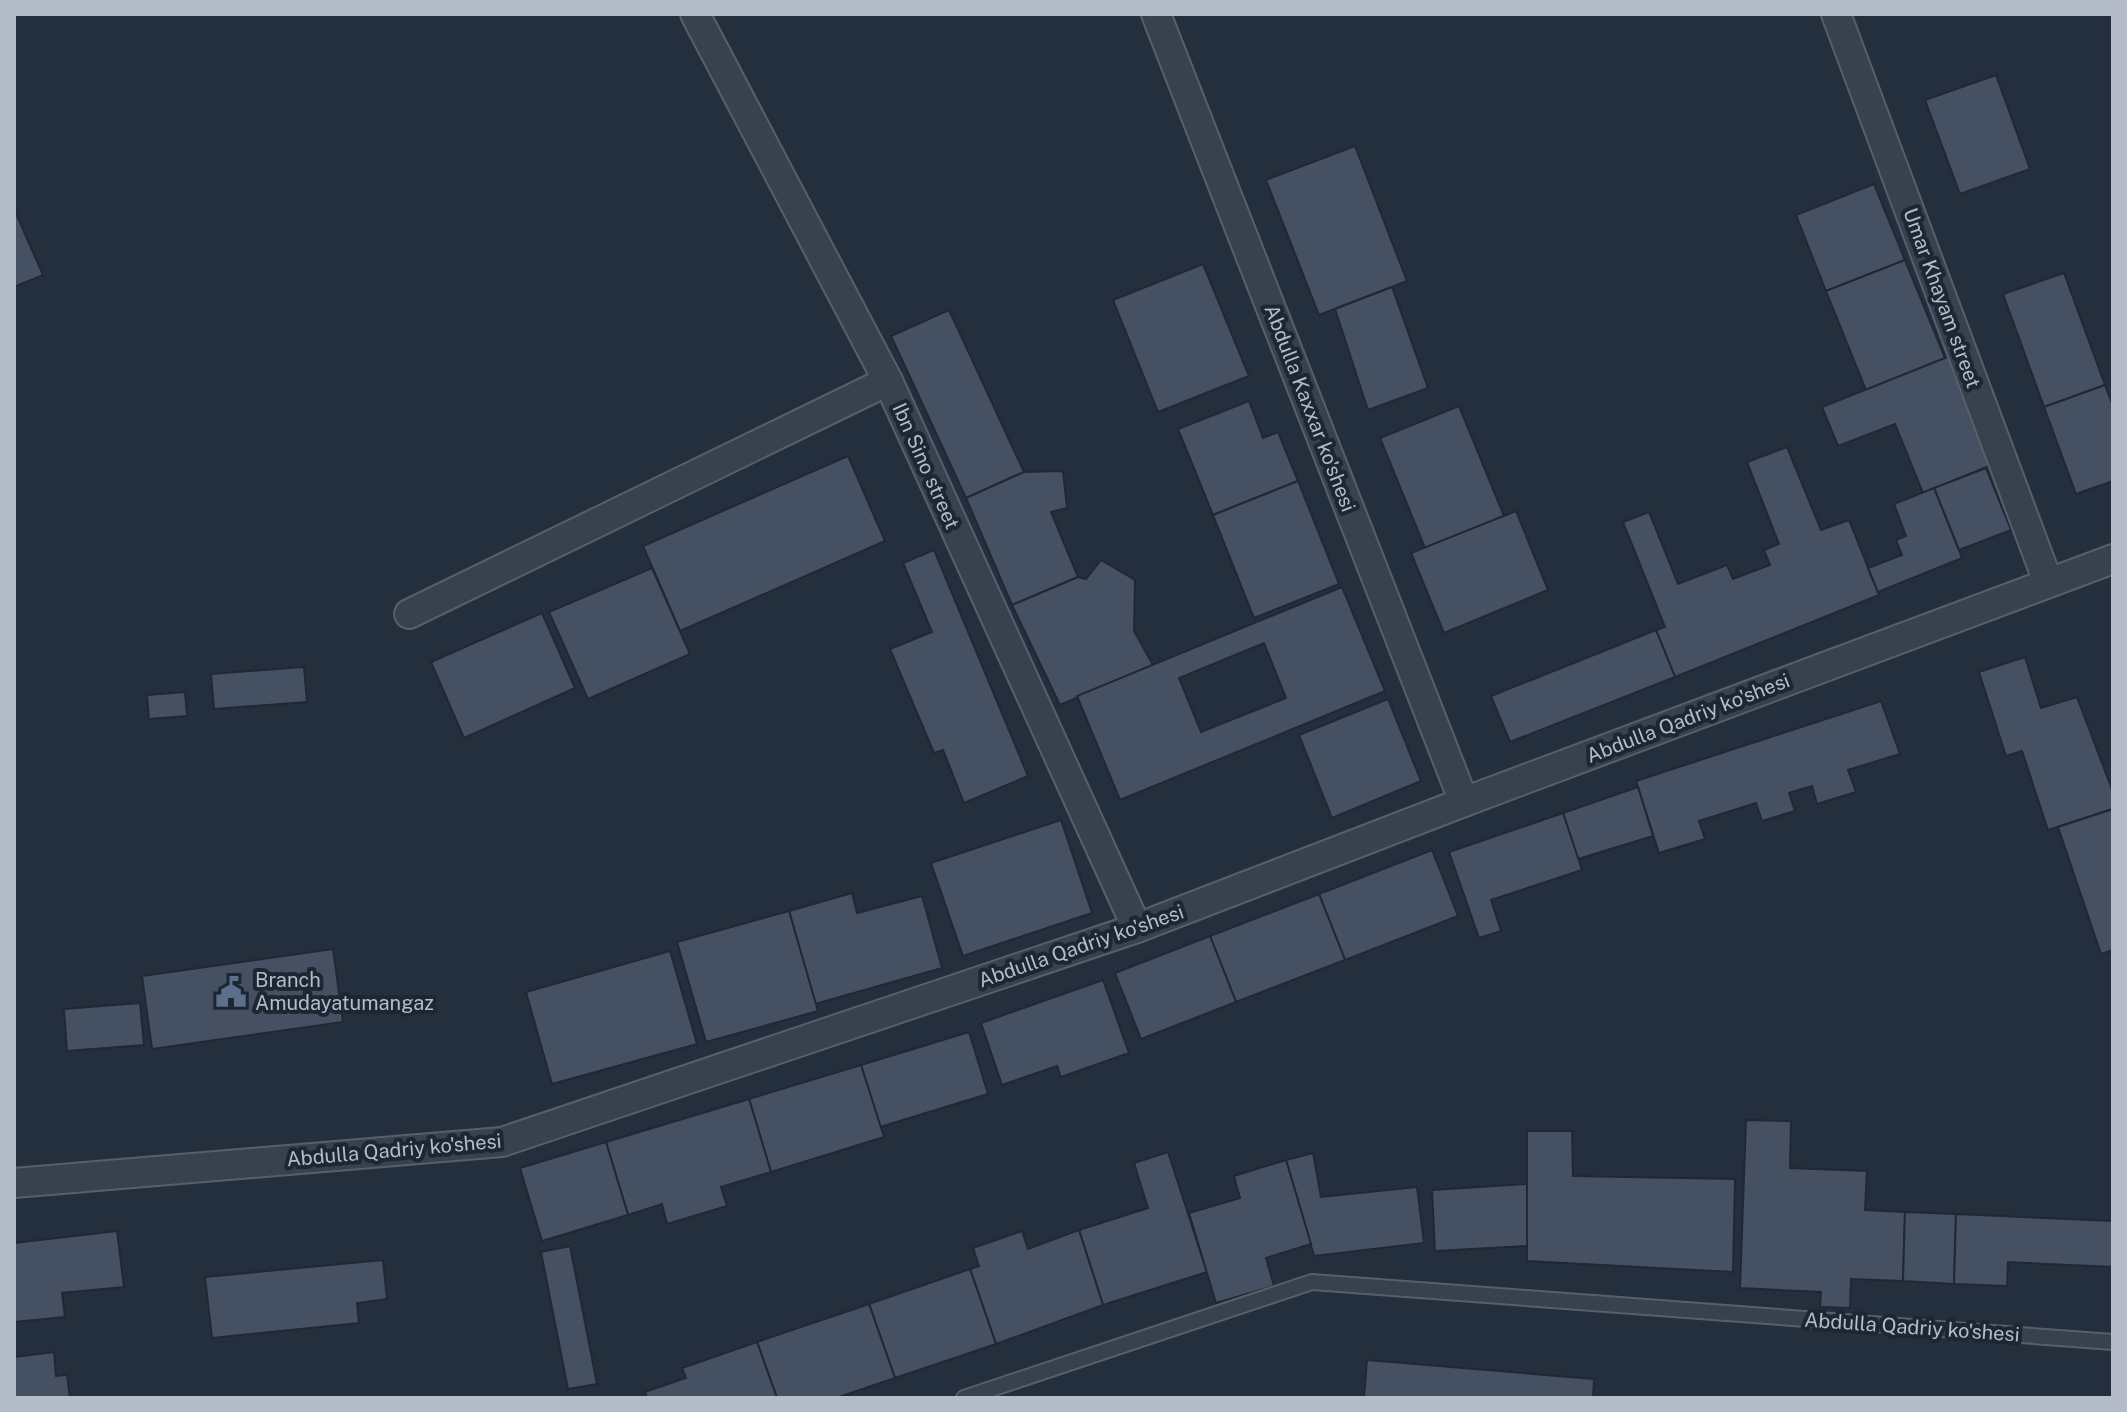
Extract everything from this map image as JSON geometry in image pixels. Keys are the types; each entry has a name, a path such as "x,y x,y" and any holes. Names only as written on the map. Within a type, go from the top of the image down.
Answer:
{"street":[{"name":"Ibn Sino street","path":"695,14 888,381 1137,928"},
{"name":"Abdulla Kaxxar ko'shesi","path":"1156,14 1464,802"},
{"name":"Umar Khayam street","path":"1836,14 2048,582"},
{"path":"409,614 888,381"},
{"name":"Abdulla Qadriy ko'shesi","path":"14,1183 502,1142 1137,928 2113,559"}],"lane":[{"name":"Abdulla Qadriy ko'shesi","path":"964,1398 1312,1282 2113,1342"}],"building":[{"path":"1996,75 2030,169 1960,194 1925,100"},
{"path":"1355,146 1407,281 1319,315 1266,180"},
{"path":"1874,184 1905,260 1826,291 1796,215"},
{"path":"14,209 43,275 14,287"},
{"path":"1905,260 1945,358 1866,390 1826,291"},
{"path":"1203,264 1249,376 1158,412 1113,300"},
{"path":"2064,273 2105,385 2044,407 2003,294"},
{"path":"1392,287 1428,388 1368,410 1335,309"},
{"path":"949,310 1024,472 966,498 891,336"},
{"path":"1955,354 1999,462 1923,493 1895,424 1838,446 1822,407"},
{"path":"2105,385 2113,406 2113,481 2076,494 2044,407"},
{"path":"1249,401 1263,438 1278,432 1298,481 1213,515 1178,429"},
{"path":"1459,406 1504,516 1425,548 1380,438"},
{"path":"1787,447 1821,530 1849,520 1879,595 1675,677 1656,630 1665,627 1623,522 1649,512 1678,584 1727,565 1733,579 1770,565 1764,550 1779,544 1747,462"},
{"path":"848,456 885,541 680,631 643,546"},
{"path":"1986,468 2011,530 1959,550 1934,488"},
{"path":"1063,471 1067,508 1051,512 1078,577 1012,605 966,498 1024,472"},
{"path":"1298,481 1339,584 1254,618 1213,515"},
{"path":"1934,488 1962,558 1878,592 1868,568 1902,555 1896,540 1906,536 1894,504"},
{"path":"1516,511 1548,590 1444,633 1411,553"},
{"path":"934,550 1028,776 964,803 943,750 934,753 890,649 932,632 903,563"},
{"path":"1101,560 1135,580 1134,631 1153,665 1060,705 1012,605 1078,577 1086,579"},
{"path":"652,568 690,654 588,699 549,612"},
{"path":"1342,587 1385,691 1120,800 1077,696","holes":["1264,643 1286,698 1201,732 1179,678"]},
{"path":"542,613 575,688 464,738 431,662"},
{"path":"1656,630 1675,677 1510,742 1491,696"},
{"path":"2025,657 2041,708 2077,697 2113,792 2113,809 2048,830 2022,751 2006,756 1979,672"},
{"path":"304,667 307,702 214,709 211,674"},
{"path":"185,692 187,716 149,719 147,695"},
{"path":"1388,699 1421,781 1332,818 1299,735"},
{"path":"1881,701 1900,754 1848,770 1856,792 1817,804 1812,786 1789,793 1795,811 1762,821 1756,803 1699,821 1705,839 1659,853 1636,781"},
{"path":"1638,787 1653,836 1578,859 1563,813"},
{"path":"2113,809 2113,950 2101,954 2058,827"},
{"path":"1563,813 1582,870 1491,900 1501,931 1479,938 1449,852"},
{"path":"1061,820 1092,913 963,956 931,863"},
{"path":"1432,850 1458,916 1345,960 1319,894"},
{"path":"852,893 857,913 922,896 942,968 815,1004 789,911"},
{"path":"1319,894 1345,960 1236,1002 1210,936"},
{"path":"789,911 818,1011 706,1042 677,942"},
{"path":"1210,936 1236,1002 1141,1039 1115,973"},
{"path":"333,949 343,1022 152,1049 142,976"},
{"path":"670,951 697,1044 552,1084 526,992"},
{"path":"1103,980 1129,1053 1061,1077 1057,1066 1002,1085 981,1023"},
{"path":"140,1003 144,1045 67,1051 64,1009"},
{"path":"969,1032 988,1094 880,1127 861,1065"},
{"path":"861,1065 884,1137 771,1172 749,1099"},
{"path":"749,1099 771,1172 721,1187 727,1206 667,1224 662,1204 628,1215 606,1142"},
{"path":"1746,1120 1791,1121 1790,1168 1867,1171 1865,1210 1905,1212 1903,1281 1851,1279 1850,1308 1820,1307 1821,1292 1740,1288"},
{"path":"1527,1131 1572,1131 1573,1176 1735,1179 1733,1272 1527,1261"},
{"path":"606,1142 628,1215 542,1241 520,1168"},
{"path":"1168,1152 1207,1272 1103,1305 1079,1230 1148,1208 1134,1163"},
{"path":"1313,1153 1321,1197 1417,1187 1424,1243 1314,1256 1286,1160"},
{"path":"1286,1160 1311,1244 1266,1258 1274,1286 1216,1303 1189,1213 1240,1198 1234,1176"},
{"path":"1527,1184 1527,1246 1435,1251 1432,1190"},
{"path":"1905,1212 1956,1214 1954,1284 1903,1281"},
{"path":"1956,1214 2113,1221 2113,1267 2008,1262 2007,1286 1954,1284"},
{"path":"1079,1230 1103,1305 996,1344 970,1269 979,1266 973,1248 1022,1231 1028,1249"},
{"path":"117,1231 124,1287 62,1293 65,1317 14,1322 14,1243"},
{"path":"570,1246 597,1384 568,1389 541,1252"},
{"path":"383,1260 387,1299 357,1303 359,1323 212,1338 205,1277"},
{"path":"970,1269 996,1344 895,1378 869,1304"},
{"path":"869,1304 895,1378 836,1398 777,1398 757,1342"},
{"path":"757,1342 777,1398 647,1398 645,1392 686,1378 682,1368"},
{"path":"54,1352 56,1376 67,1375 70,1398 14,1398 14,1357"},
{"path":"1367,1360 1594,1379 1593,1398 1364,1398"}],"place":[{"name":"Branch Amudayatumangaz","path":"231,992"}]}
